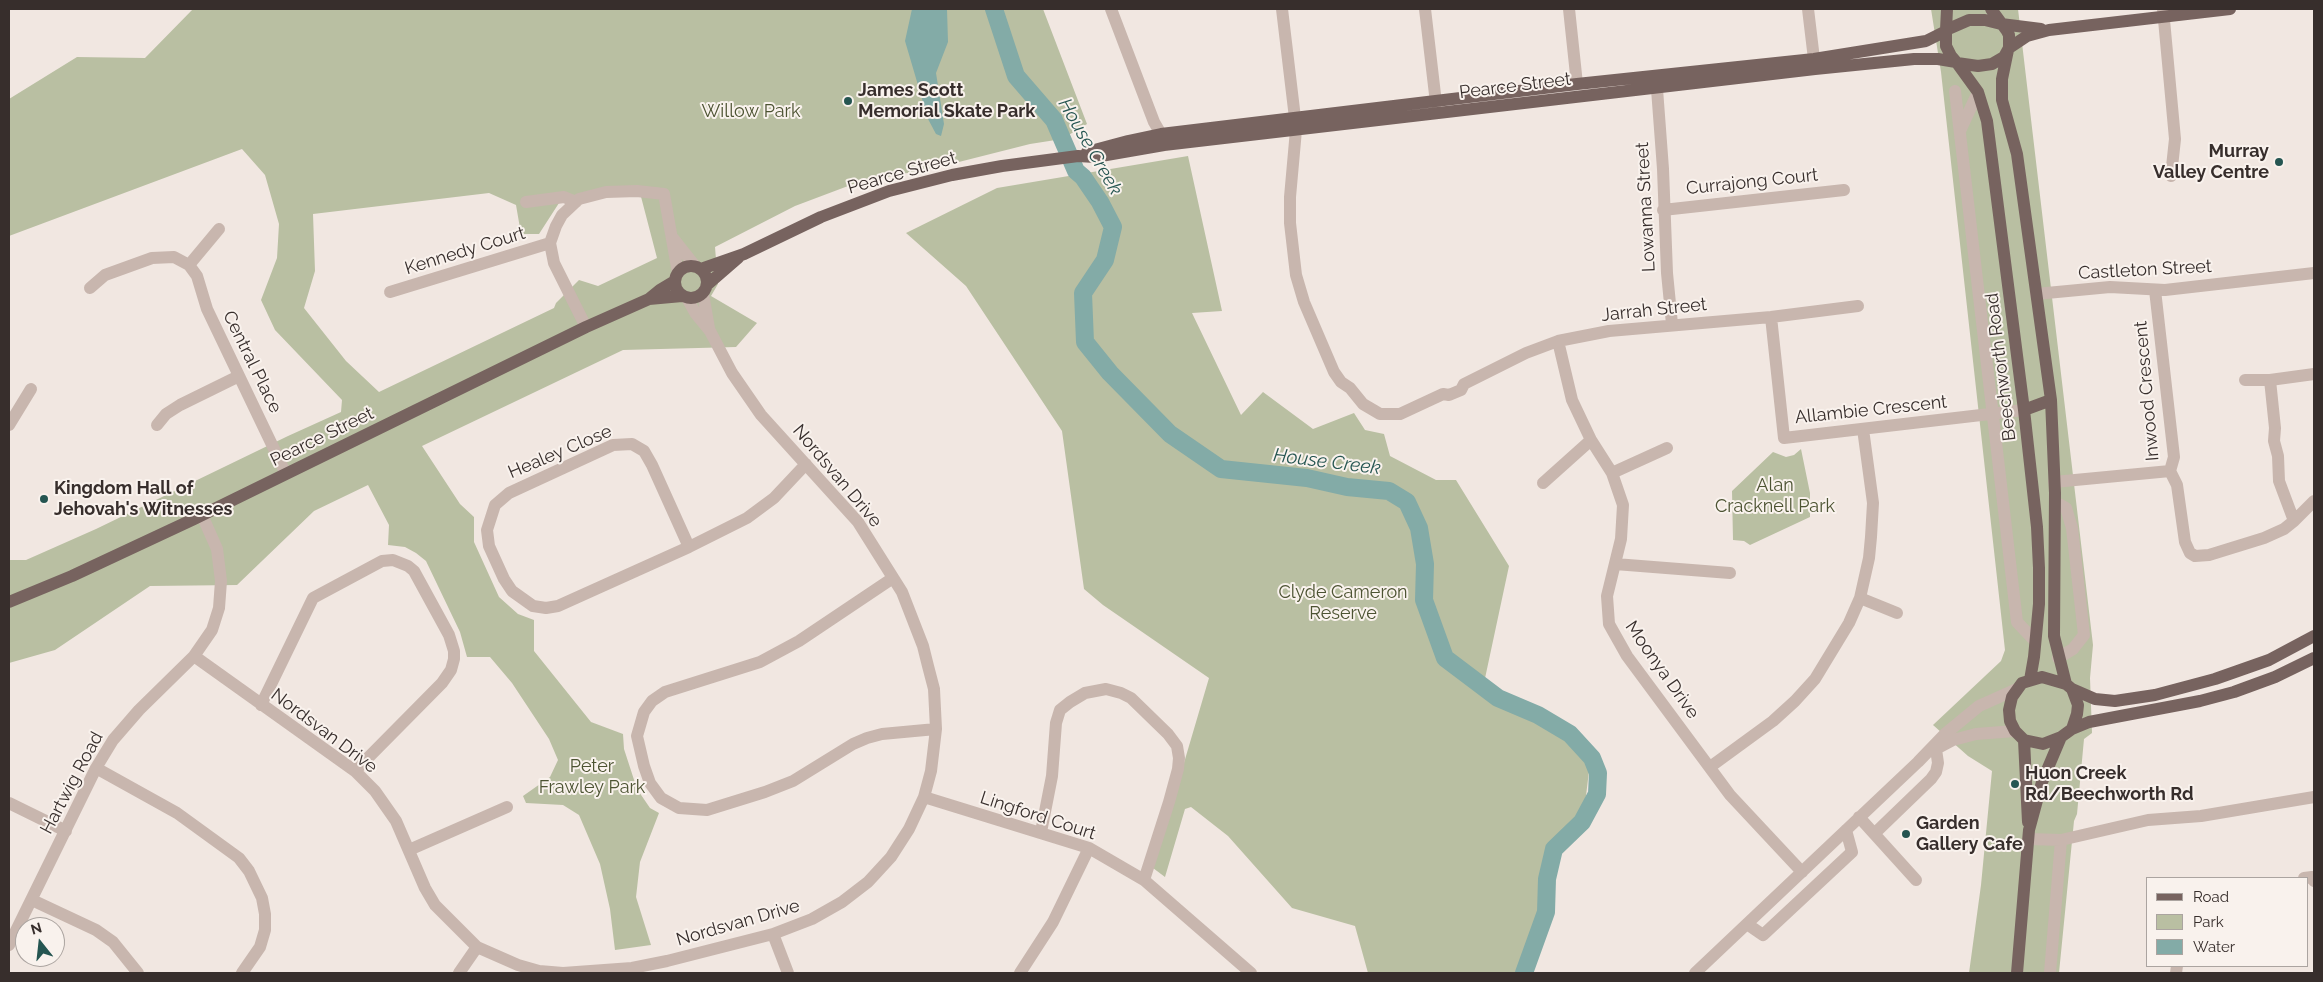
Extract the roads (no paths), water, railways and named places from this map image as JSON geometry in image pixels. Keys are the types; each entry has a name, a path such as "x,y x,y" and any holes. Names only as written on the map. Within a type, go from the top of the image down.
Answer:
{"main road":[{"path":"1947,9 1947,49 1956,62 1974,66 1988,65 2002,59 2008,49 2027,36 2049,30 2163,12 2230,9"},
{"path":"1991,9 2009,35 2002,79 2002,100 2017,154 2051,400 2055,502 2054,623 2058,658 2078,705 2072,729"},
{"path":"1946,30 1969,20 1985,20 2049,30"},
{"name":"Pearce Street","path":"1814,64 1926,41 1946,30"},
{"name":"Pearce Street","path":"1296,124 1436,102 1656,83 1814,64 1921,58 1956,62"},
{"name":"Beechworth Road","path":"1956,62 1978,92 1984,108 1992,146 2024,410 2037,527 2039,604 2030,680"},
{"name":"Pearce Street","path":"698,267 744,254 821,217 890,191 952,175 1078,156 1095,149 1578,90"},
{"name":"Pearce Street","path":"705,289 744,254"},
{"path":"685,267 698,267 706,275 705,289 696,298 684,297 678,292 676,277 685,267"},
{"name":"Pearce Street","path":"9,602 72,576 198,517 586,327 649,299 676,277"},
{"name":"Pearce Street","path":"649,299 684,297"},
{"path":"2024,410 2051,400"},
{"path":"2029,834 2019,735 2010,721 2009,710 2017,689 2030,680 2042,677 2095,699 2115,701 2154,695 2208,681 2270,660 2314,636"},
{"path":"2019,735 2043,744 2089,722 2200,701 2234,692 2275,677 2314,658"},
{"path":"2017,973 2029,834 2042,782 2061,737"}],"street":[{"path":"1111,9 1154,122 1163,140"},
{"name":"Jarrah Street","path":"1282,9 1296,124 1290,215 1296,275 1312,324 1331,361 1347,378 1350,388 1363,404 1372,410 1387,415 1406,412 1443,394 1449,395 1461,390 1464,384 1558,341 1609,331 1672,324 1771,317 1858,306"},
{"path":"1425,9 1436,102"},
{"path":"1569,9 1578,90"},
{"path":"1808,9 1814,64"},
{"path":"2163,12 2175,139 2171,176"},
{"name":"Lowanna Street","path":"1656,83 1672,324"},
{"name":"Beechworth Road","path":"1955,90 2017,622 2035,641"},
{"path":"1960,130 1978,92"},
{"name":"Currajong Court","path":"1663,210 1844,190"},
{"name":"Kennedy Court","path":"586,327 554,263 550,243 562,215 576,202 588,196 606,192 637,191 664,194 671,235"},
{"name":"Kennedy Court","path":"526,202 564,197 576,202"},
{"path":"90,288 105,275 152,258 174,257 189,265 219,229"},
{"path":"671,235 698,267"},
{"path":"671,235 676,277"},
{"name":"Kennedy Court","path":"390,292 550,243"},
{"name":"Central Place","path":"189,265 197,276 207,309 286,474"},
{"name":"Castleton Street","path":"2036,294 2110,287 2155,290 2314,272"},
{"name":"Nordsvan Drive","path":"705,289 710,330"},
{"name":"Inwood Crescent","path":"2155,290 2174,457 2170,471 2178,485 2187,548 2195,556 2209,555 2264,538 2284,529 2314,501"},
{"name":"Nordsvan Drive","path":"194,656 355,771 380,799 396,821 425,888 435,905 477,947 518,965 539,971 563,973 632,968 774,934 812,919 842,902 868,882 890,857 909,829 924,798 931,771 936,729 934,689 923,646 902,592 858,522 761,415 732,373 710,330 684,297"},
{"name":"Allambie Crescent","path":"1771,317 1784,438 2024,410"},
{"name":"Moonya Drive","path":"1558,341 1572,400 1591,440 1612,472 1623,505 1623,523 1607,596 1609,624 1627,656 1730,795 1802,872"},
{"path":"2246,380 2270,380 2314,374"},
{"path":"157,425 166,414 180,405 238,376"},
{"path":"2270,380 2279,481 2294,521"},
{"path":"9,425 31,389"},
{"path":"1710,767 1773,721 1815,679 1845,630 1860,598 1869,558 1873,503 1863,429"},
{"path":"1543,484 1591,440"},
{"name":"Healey Close","path":"689,547 652,465 644,451 632,444 613,445 509,493 495,505 487,530 489,546 504,579 522,600 539,607 558,606 689,547 747,518 774,498 806,464"},
{"path":"1612,472 1667,448"},
{"path":"2054,482 2170,471"},
{"path":"2055,502 2066,508 2072,528 2084,635 2073,649 2058,658"},
{"name":"Hartwig Road","path":"9,945 96,768 126,724 194,656 207,639 216,619 221,598 217,549 198,517"},
{"path":"261,705 313,598 382,561 393,560 408,566 414,571 448,635 454,651 454,659 451,670 442,683 355,771"},
{"path":"1615,564 1730,573"},
{"path":"893,578 799,641 760,662 665,692 652,701 644,712 637,736 642,758 650,783 661,798 680,808 707,810 793,781 853,744 867,738 882,734 936,729"},
{"path":"1860,598 1897,613"},
{"path":"1041,832 1052,776 1056,723 1060,710 1085,693 1106,689 1122,693 1131,698 1168,734 1176,746 1179,758 1169,802 1144,880"},
{"path":"1700,972 1747,924 1918,762 1945,734 1979,706 2017,689"},
{"path":"1918,762 1936,749 1966,736 2019,735"},
{"path":"1874,833 1931,779 1936,772 1938,763 1936,749"},
{"path":"96,768 177,813 239,858 249,871 262,898 265,930 260,947 242,973"},
{"path":"2029,834 2061,840 2148,820 2201,816 2314,797"},
{"name":"Lingford Court","path":"924,798 1089,848 1144,880 1251,973"},
{"path":"9,803 66,830"},
{"path":"408,850 507,807"},
{"path":"1859,817 1916,880"},
{"path":"1747,924 1763,935 1852,852 1846,830"},
{"path":"2050,973 2061,840"},
{"path":"1020,973 1053,922 1089,848"},
{"path":"32,900 96,930 113,942 138,973"},
{"path":"774,934 788,973"},
{"path":"459,973 477,947"}],"water":[{"path":"912,9 947,9 948,42 936,73 944,124 941,136 936,134 928,119 905,41"}],"waterway":[{"name":"House Creek","path":"994,9 1016,76 1054,120 1076,171 1083,177 1100,202 1113,227 1105,260 1083,293 1085,342 1110,373 1170,434 1221,469 1307,478 1347,487 1389,491 1407,502 1419,528 1425,564 1424,600 1445,658 1498,698 1538,715 1570,734 1592,758 1598,773 1597,794 1582,822 1554,849 1547,879 1546,912 1524,973"}],"place":[{"name":"James Scott Memorial Skate Park","path":"848,101"},
{"name":"Murray Valley Centre","path":"2279,162"},
{"name":"Kingdom Hall of Jehovah's Witnesses","path":"44,499"},
{"name":"Huon Creek Rd/Beechworth Rd","path":"2015,784"},
{"name":"Garden Gallery Cafe","path":"1906,834"}],"park label":[{"name":"Willow Park","path":"751,112"},
{"name":"Alan Cracknell Park","path":"1775,496"},
{"name":"Clyde Cameron Reserve","path":"1343,603"},
{"name":"Peter Frawley Park","path":"592,778"}]}
